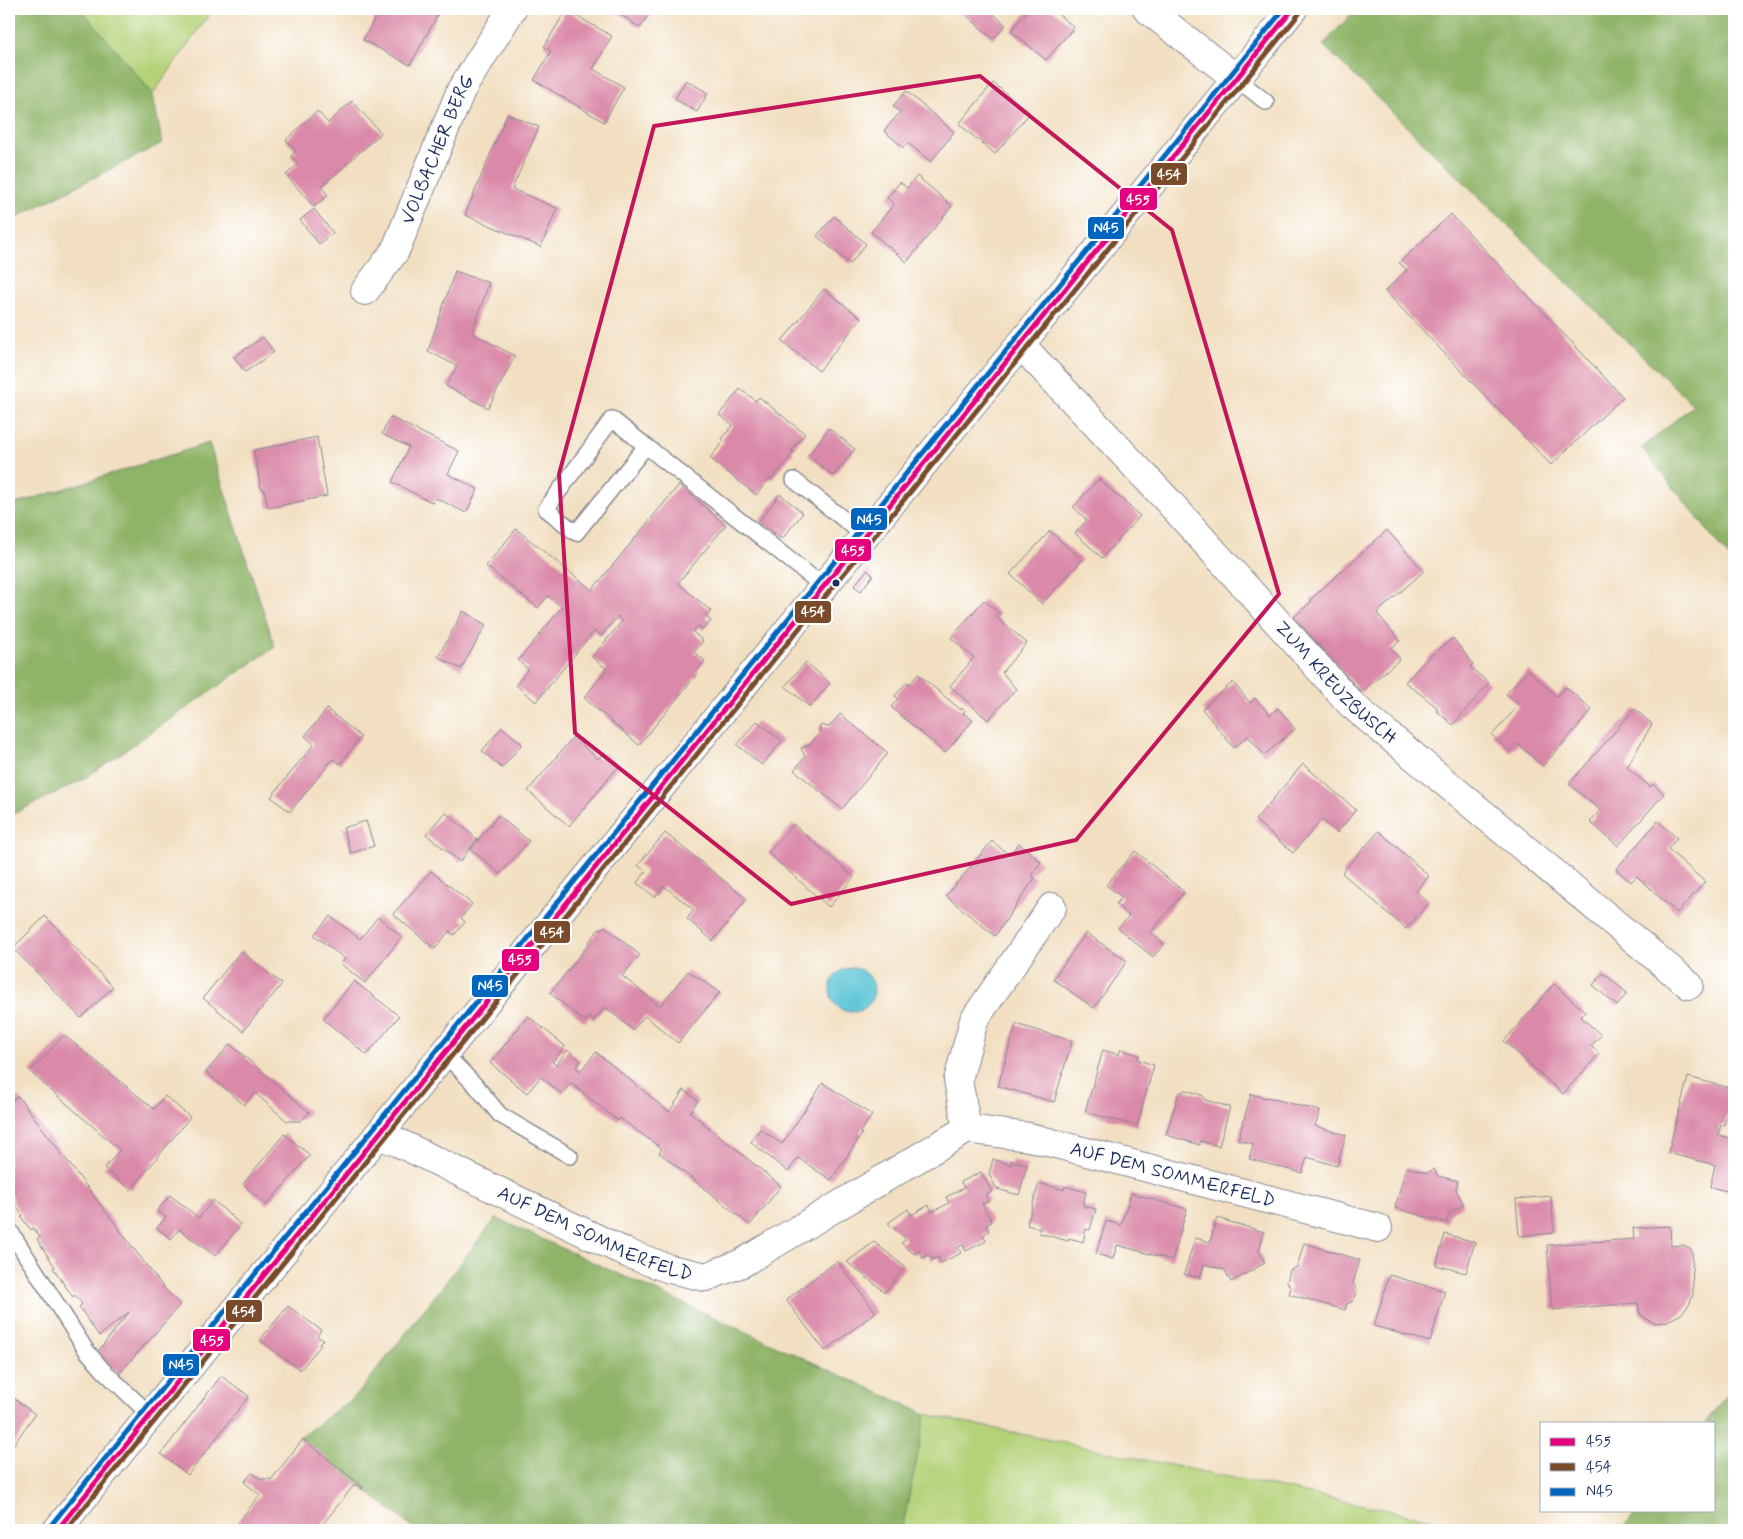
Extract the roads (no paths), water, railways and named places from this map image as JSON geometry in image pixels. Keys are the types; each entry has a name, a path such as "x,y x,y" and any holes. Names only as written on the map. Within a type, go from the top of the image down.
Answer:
{"street":[{"name":"VOLBACHER BERG","path":"365,292 395,251 461,90 512,9"},
{"path":"1147,9 1237,79"},
{"path":"57,1530 1293,9"},
{"name":"ZUM KREUZBUSCH","path":"1021,344 1161,494 1352,705 1688,985"},
{"path":"967,1129 958,1080 974,1020 1052,907"},
{"name":"AUF DEM SOMMERFELD","path":"378,1135 397,1142 629,1254 670,1269 706,1277 742,1263 967,1129 1029,1137 1378,1228"}],"lane":[{"path":"1237,79 1266,102"},
{"path":"646,446 576,533 546,510 612,420 646,446 824,587"},
{"path":"794,480 865,536"},
{"path":"445,1054 476,1086 500,1115 570,1156"},
{"path":"9,1229 86,1350 103,1370 150,1415"}],"water":[{"path":"852,968 864,972 870,978 874,990 870,1002 864,1008 852,1012 840,1008 834,1002 830,990 834,978 840,972"}]}
